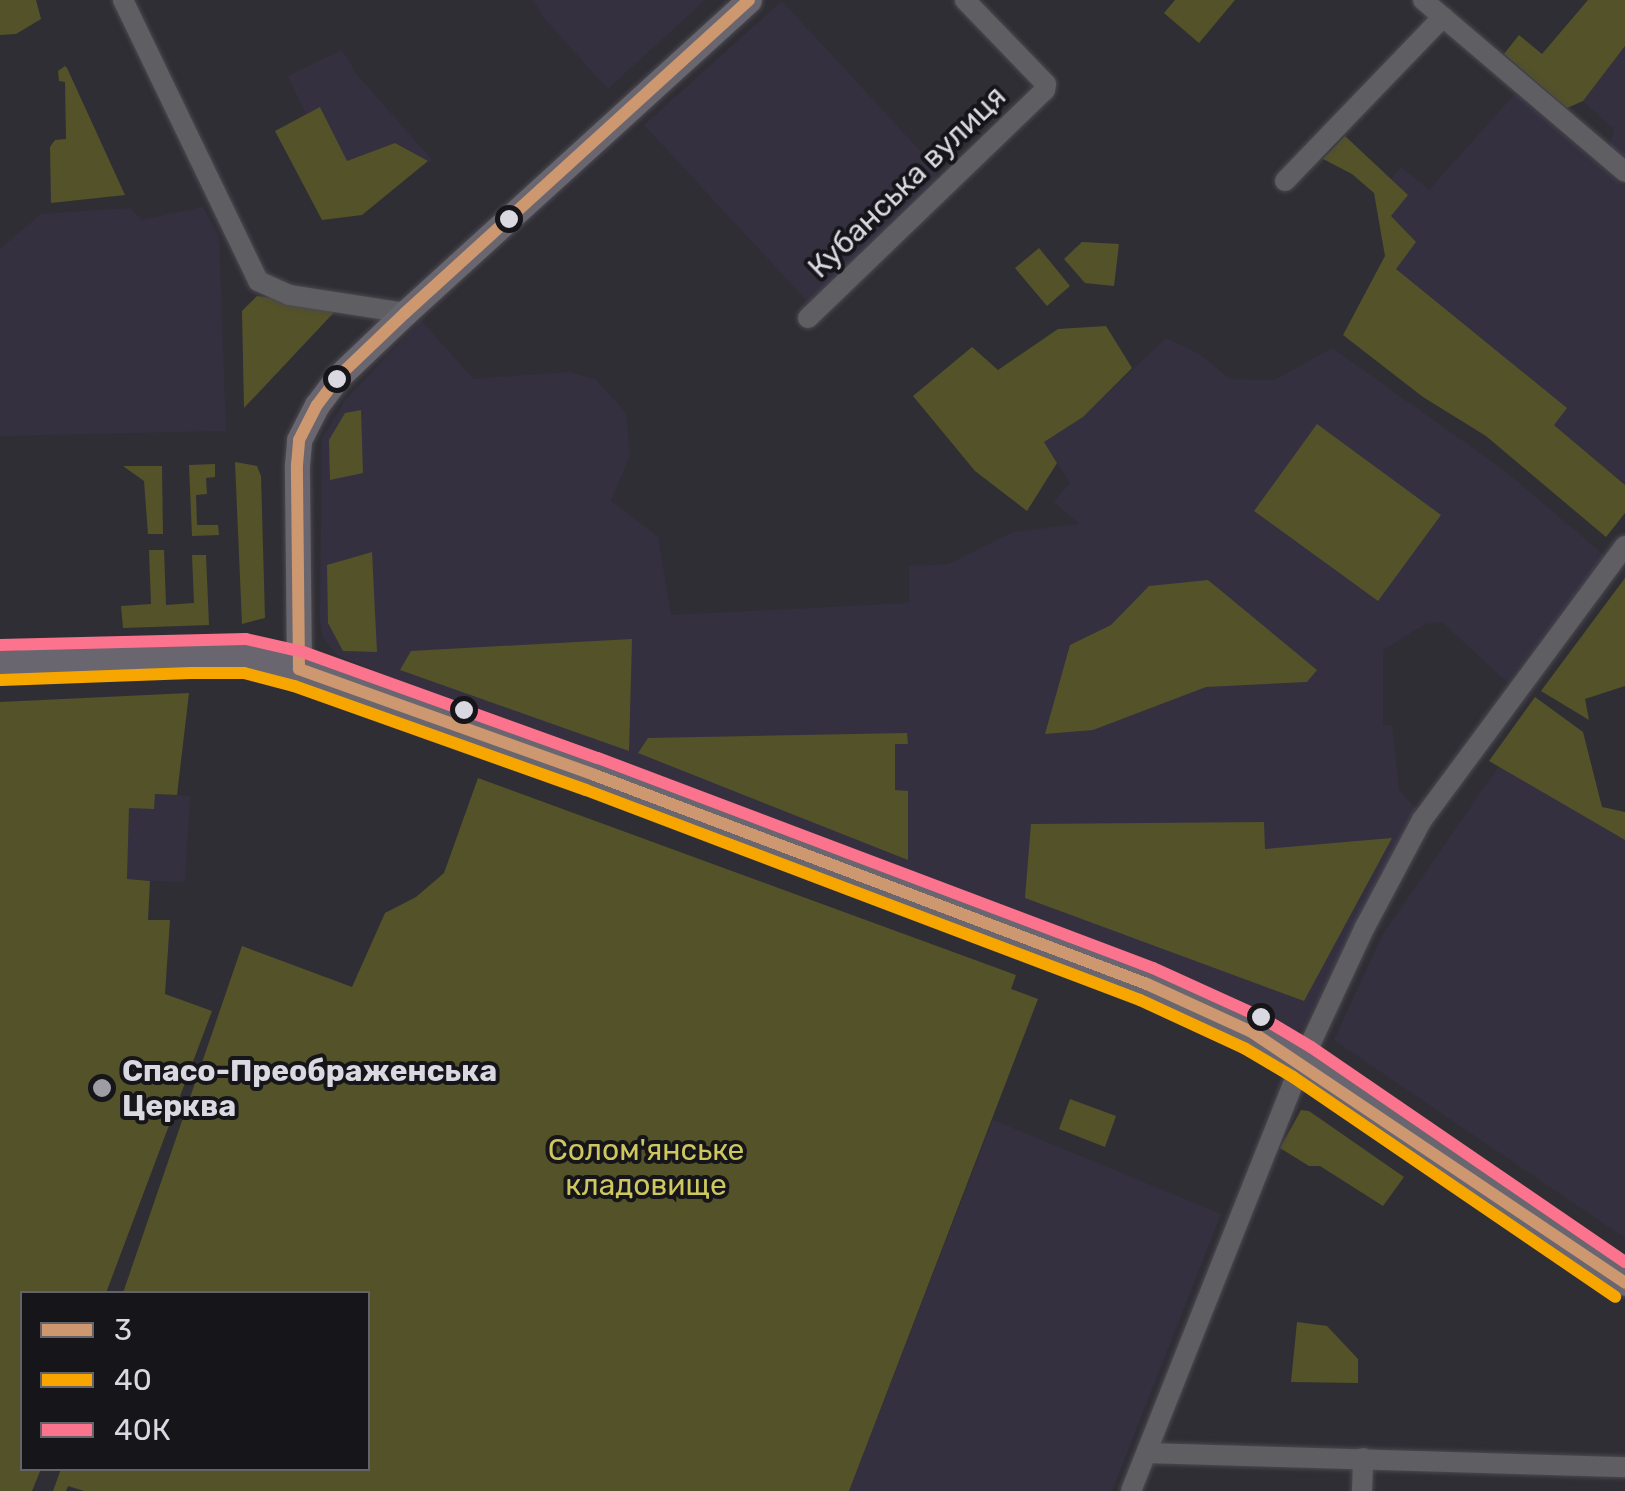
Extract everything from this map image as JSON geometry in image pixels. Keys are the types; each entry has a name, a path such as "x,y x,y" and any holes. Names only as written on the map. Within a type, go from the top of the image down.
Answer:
{"main road":[{"path":"299,669 299,440 338,377 749,0"},
{"path":"0,663 246,656 299,669 592,774 1147,984 1252,1032 1302,1062 1625,1282"}],"street":[{"path":"123,0 249,268 278,293 405,313"},
{"name":"Кубанська вулиця","path":"808,318 1045,90 1046,84 965,0"},
{"path":"1423,0 1625,172"},
{"path":"1285,181 1443,17"},
{"path":"1131,1491 1302,1062 1347,962 1422,820 1625,546"},
{"path":"1147,1453 1625,1467"},
{"path":"1362,1491 1363,1458"}],"shaded area":[{"path":"534,0 705,0 608,89 543,17"},
{"path":"782,1 936,168 938,188 809,303 644,125"},
{"path":"1625,46 1625,163 1609,149 1614,129 1583,101"},
{"path":"342,50 358,76 430,162 395,143 347,162 321,108 306,115 288,76"},
{"path":"1515,94 1625,188 1625,485 1379,275 1389,255 1381,192 1401,167 1429,190"},
{"path":"203,207 219,236 226,431 0,436 0,249 41,214 130,208 142,220"},
{"path":"421,320 473,379 570,372 596,380 626,413 630,455 611,501 658,537 671,615 909,603 909,566 949,564 1013,532 1079,524 1054,502 1070,483 1044,442 1083,417 1166,338 1199,354 1230,379 1275,380 1332,348 1505,471 1605,556 1507,682 1442,622 1425,624 1383,650 1383,725 1392,725 1399,790 1418,811 1303,1028 1287,1037 1017,914 489,718 337,655 323,638 320,622 322,438 346,399"},
{"path":"1499,766 1625,840 1625,1238 1334,1040 1383,934"},
{"path":"155,794 190,796 185,882 127,880 129,808"},
{"path":"993,1120 1221,1214 1112,1491 849,1491"}],"green space":[{"path":"0,0 36,0 41,19 16,34 0,35"},
{"path":"1175,0 1235,0 1199,43 1164,13"},
{"path":"1588,0 1625,0 1625,46 1583,101 1567,108 1504,54 1519,35 1542,54"},
{"path":"65,66 125,195 51,203 50,147 55,140 66,139 65,82 59,81 58,71"},
{"path":"320,107 347,161 395,143 428,161 362,215 322,220 275,131"},
{"path":"1345,136 1408,195 1391,216 1416,242 1396,269 1567,408 1554,425 1625,485 1625,513 1606,537 1486,436 1423,397 1343,335 1385,256 1374,193 1352,174 1323,159"},
{"path":"1082,242 1119,244 1114,286 1085,283 1064,259"},
{"path":"1039,248 1070,286 1047,306 1015,268"},
{"path":"257,296 340,306 244,408 242,311"},
{"path":"1106,326 1132,368 1083,417 1044,442 1057,463 1027,511 975,471 913,396 972,347 998,370 1058,329"},
{"path":"361,410 363,473 330,480 329,440 345,413"},
{"path":"1317,424 1441,515 1378,601 1254,511"},
{"path":"235,462 257,466 261,476 265,618 242,624"},
{"path":"215,464 215,477 206,478 207,494 196,495 197,525 218,525 219,535 192,536 189,465"},
{"path":"123,466 162,466 163,534 148,534 144,481"},
{"path":"149,550 164,550 166,605 194,603 192,555 206,555 209,625 123,628 121,606 151,604"},
{"path":"372,552 377,652 343,651 328,623 327,565"},
{"path":"1625,578 1625,686 1585,699 1589,720 1541,691"},
{"path":"1208,580 1317,670 1307,682 1206,687 1093,730 1045,734 1070,645 1111,625 1149,586"},
{"path":"632,639 629,751 400,670 411,651"},
{"path":"189,693 177,795 155,794 154,809 129,808 127,879 150,881 148,920 170,920 165,994 212,1011 107,1291 20,1291 20,1471 40,1471 32,1491 0,1491 0,702"},
{"path":"1535,697 1583,732 1602,807 1625,812 1625,840 1489,761"},
{"path":"907,733 908,744 895,744 895,790 908,791 908,860 638,753 648,738"},
{"name":"Солом'янське кладовище","path":"478,778 1016,975 1011,989 1038,999 849,1491 84,1491 68,1486 66,1491 53,1491 60,1471 370,1471 370,1291 124,1291 242,946 352,987 385,913 416,897 444,873"},
{"path":"1264,822 1265,849 1392,838 1304,1001 1025,898 1031,824"},
{"path":"1070,1099 1116,1116 1105,1147 1059,1129"},
{"path":"1301,1110 1309,1111 1404,1177 1383,1206 1320,1166 1309,1166 1280,1148"},
{"path":"1297,1322 1327,1326 1358,1359 1358,1383 1291,1382"}],"transit line":[{"name":"3","path":"299,669 297,465 299,440 317,405 338,377 405,313 749,0"},
{"name":"40К","path":"0,645 246,639 303,652 598,758 1153,968 1259,1016 1311,1047 1625,1262"},
{"name":"3","path":"299,669 592,774 1147,984 1252,1032 1625,1283"},
{"name":"40","path":"1,680 244,673 294,686 586,790 1140,1000 1244,1048 1293,1077 1615,1297"}],"place":[{"name":"Спасо-Преображенська Церква","path":"102,1088"}]}
